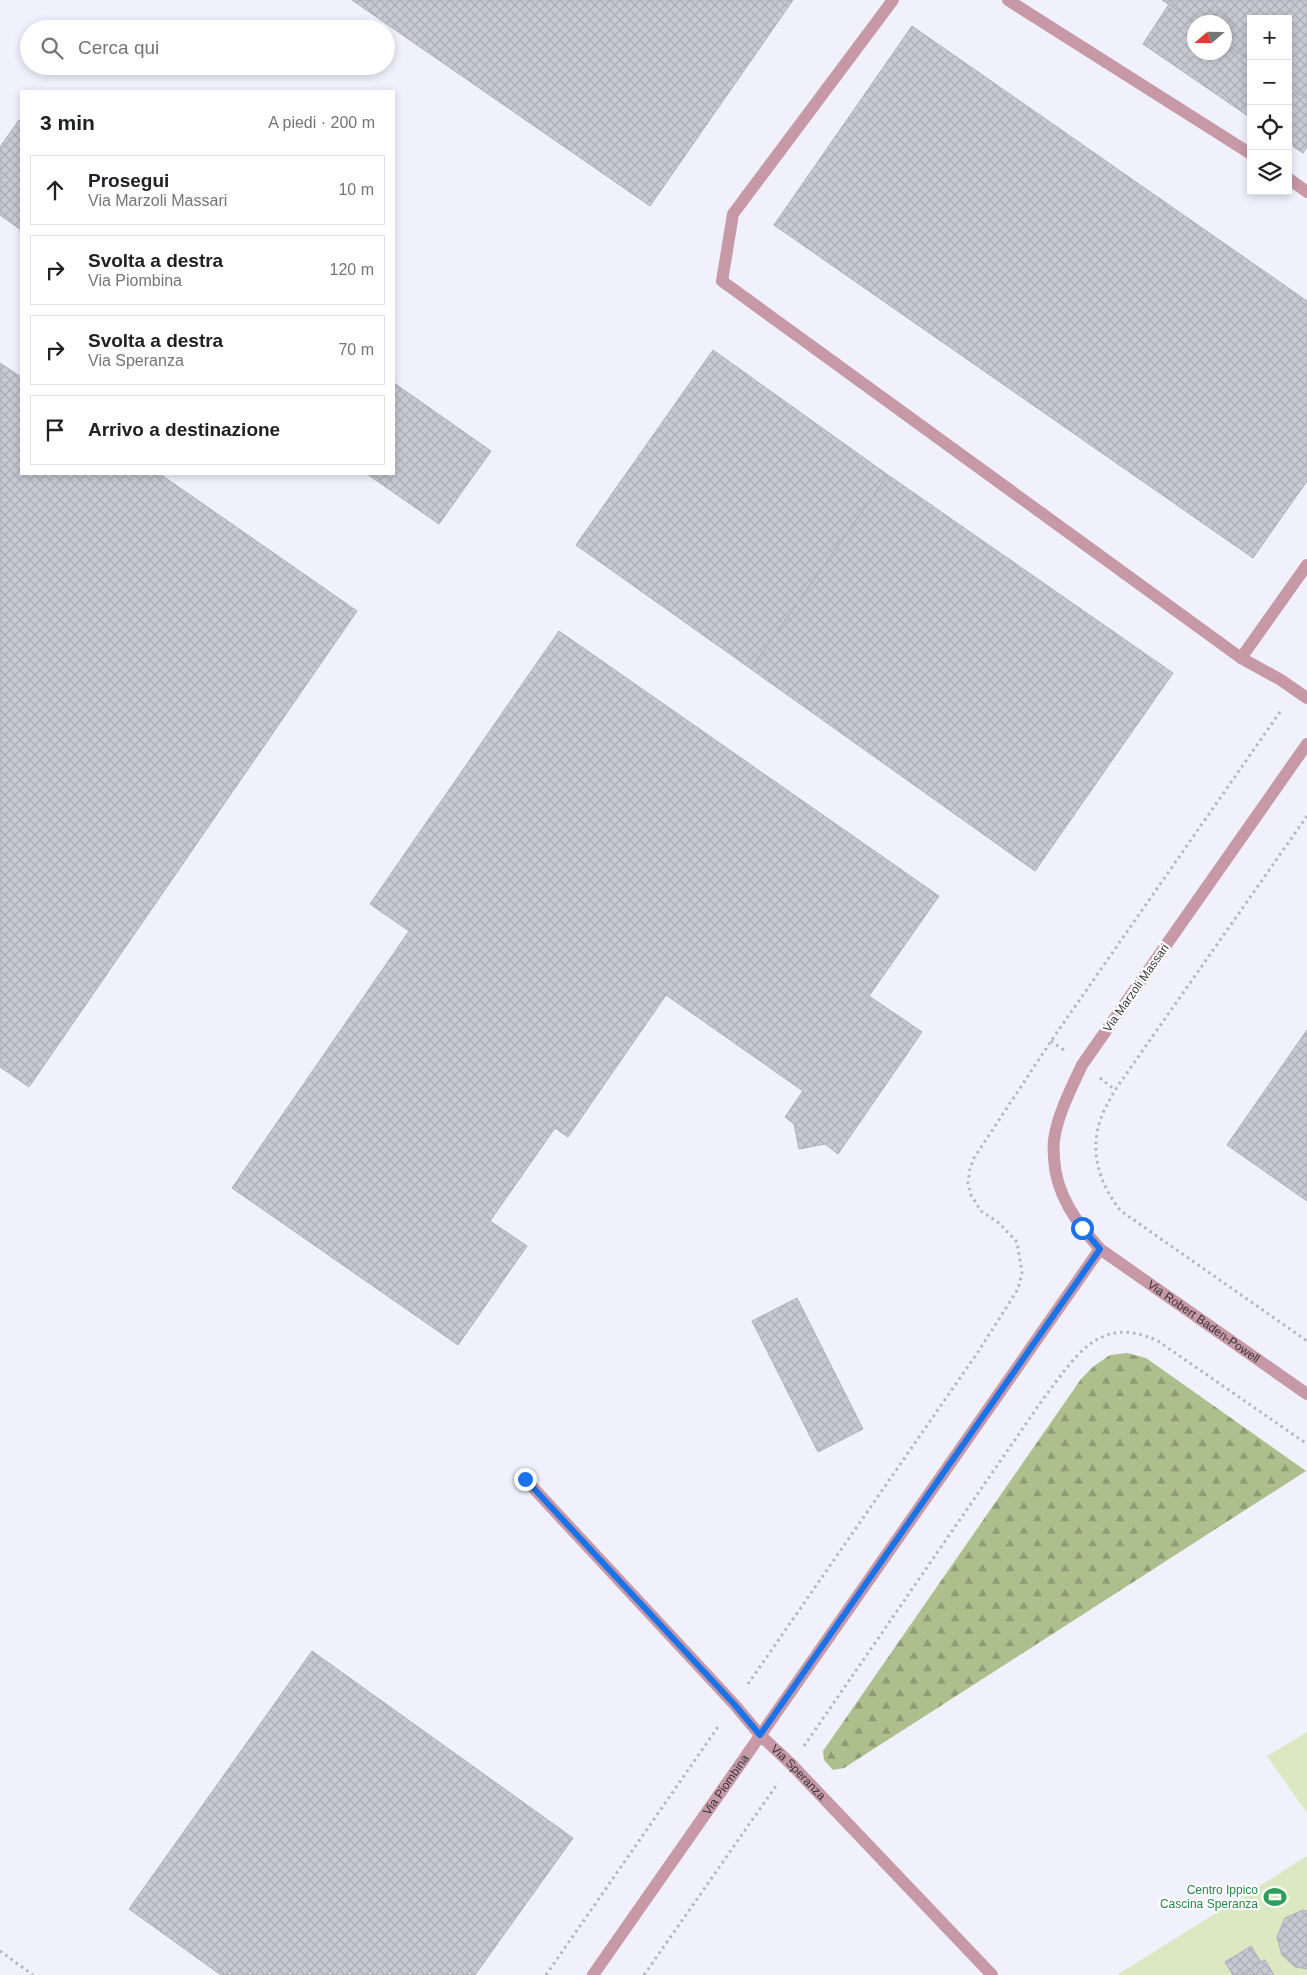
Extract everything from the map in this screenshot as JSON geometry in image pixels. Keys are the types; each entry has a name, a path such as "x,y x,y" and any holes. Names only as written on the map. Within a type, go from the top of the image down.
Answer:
{"street":[{"path":"893,0 733,214 722,282 1241,658 1307,698"},
{"path":"1008,0 1247,151"},
{"path":"1292,181 1307,192"},
{"path":"1241,658 1307,566"},
{"name":"Via Marzoli Massari","path":"1100,1249 1082,1228 1065,1203 1055,1173 1054,1141 1064,1104 1082,1065 1307,744"},
{"name":"Via Robert Baden-Powell","path":"1100,1249 1307,1394"},
{"name":"Via Piombina","path":"594,1975 1100,1249"},
{"name":"Via Speranza","path":"525,1479 734,1704 760,1735 791,1764 992,1975"}],"path":[{"path":"546,1975 972,1361 1018,1289 1022,1272 1017,1242 999,1223 981,1211 971,1195 968,1183 970,1168 974,1158 1051,1041 1296,690"},
{"path":"1307,816 1115,1090 1101,1118 1095,1142 1101,1180 1111,1199 1121,1211 1307,1341"},
{"path":"803,1746 1043,1399 1079,1353 1095,1339 1104,1335 1124,1332 1138,1333 1158,1341 1307,1444"},
{"path":"644,1975 784,1775"},
{"path":"0,1951 33,1975"}],"green space":[{"path":"1127,1353 1146,1358 1306,1471 844,1768 833,1770 824,1760 823,1751 1081,1379 1094,1366 1110,1355"},
{"path":"1307,1732 1307,1813 1267,1756"},
{"name":"Centro Ippico Cascina Speranza","path":"1307,1856 1307,1975 1117,1975"}],"building":[{"path":"352,0 793,0 650,206 395,30 395,20 381,20"},
{"path":"1162,0 1307,0 1307,99 1292,89 1292,15 1247,15 1247,58 1232,48 1232,15 1187,15 1187,17"},
{"path":"1169,4 1187,16 1187,60 1232,60 1232,48 1247,58 1247,115 1143,44"},
{"path":"912,26 1307,301 1307,481 1253,558 774,225"},
{"path":"1292,89 1307,99 1307,147 1303,153 1292,146"},
{"path":"20,120 20,229 0,215 0,147"},
{"path":"713,350 888,475 751,669 576,545"},
{"path":"0,363 20,376 20,475 161,475 357,611 29,1087 0,1067"},
{"path":"395,384 491,451 439,524 368,475 395,475"},
{"path":"888,475 1173,673 1035,871 751,669"},
{"path":"559,631 939,896 869,996 922,1032 838,1154 825,1144 799,1149 794,1124 785,1117 803,1091 666,995 568,1137 555,1128 490,1221 527,1246 458,1345 232,1188 409,931 370,904"},
{"path":"1307,1030 1307,1201 1227,1145"},
{"path":"797,1298 863,1429 818,1452 752,1321"},
{"path":"312,1651 573,1838 475,1975 221,1975 129,1909"},
{"path":"1303,1910 1307,1911 1307,1969 1295,1967 1282,1955 1277,1937 1285,1918"},
{"path":"1251,1946 1261,1962 1240,1975 1233,1975 1225,1962"},
{"path":"1265,1960 1274,1975 1240,1975 1261,1962"}],"place":[{"name":"Centro Ippico Cascina Speranza","path":"1275,1897"}],"route":[{"path":"525,1479 734,1704 760,1735 1100,1249 1082,1228"}]}
